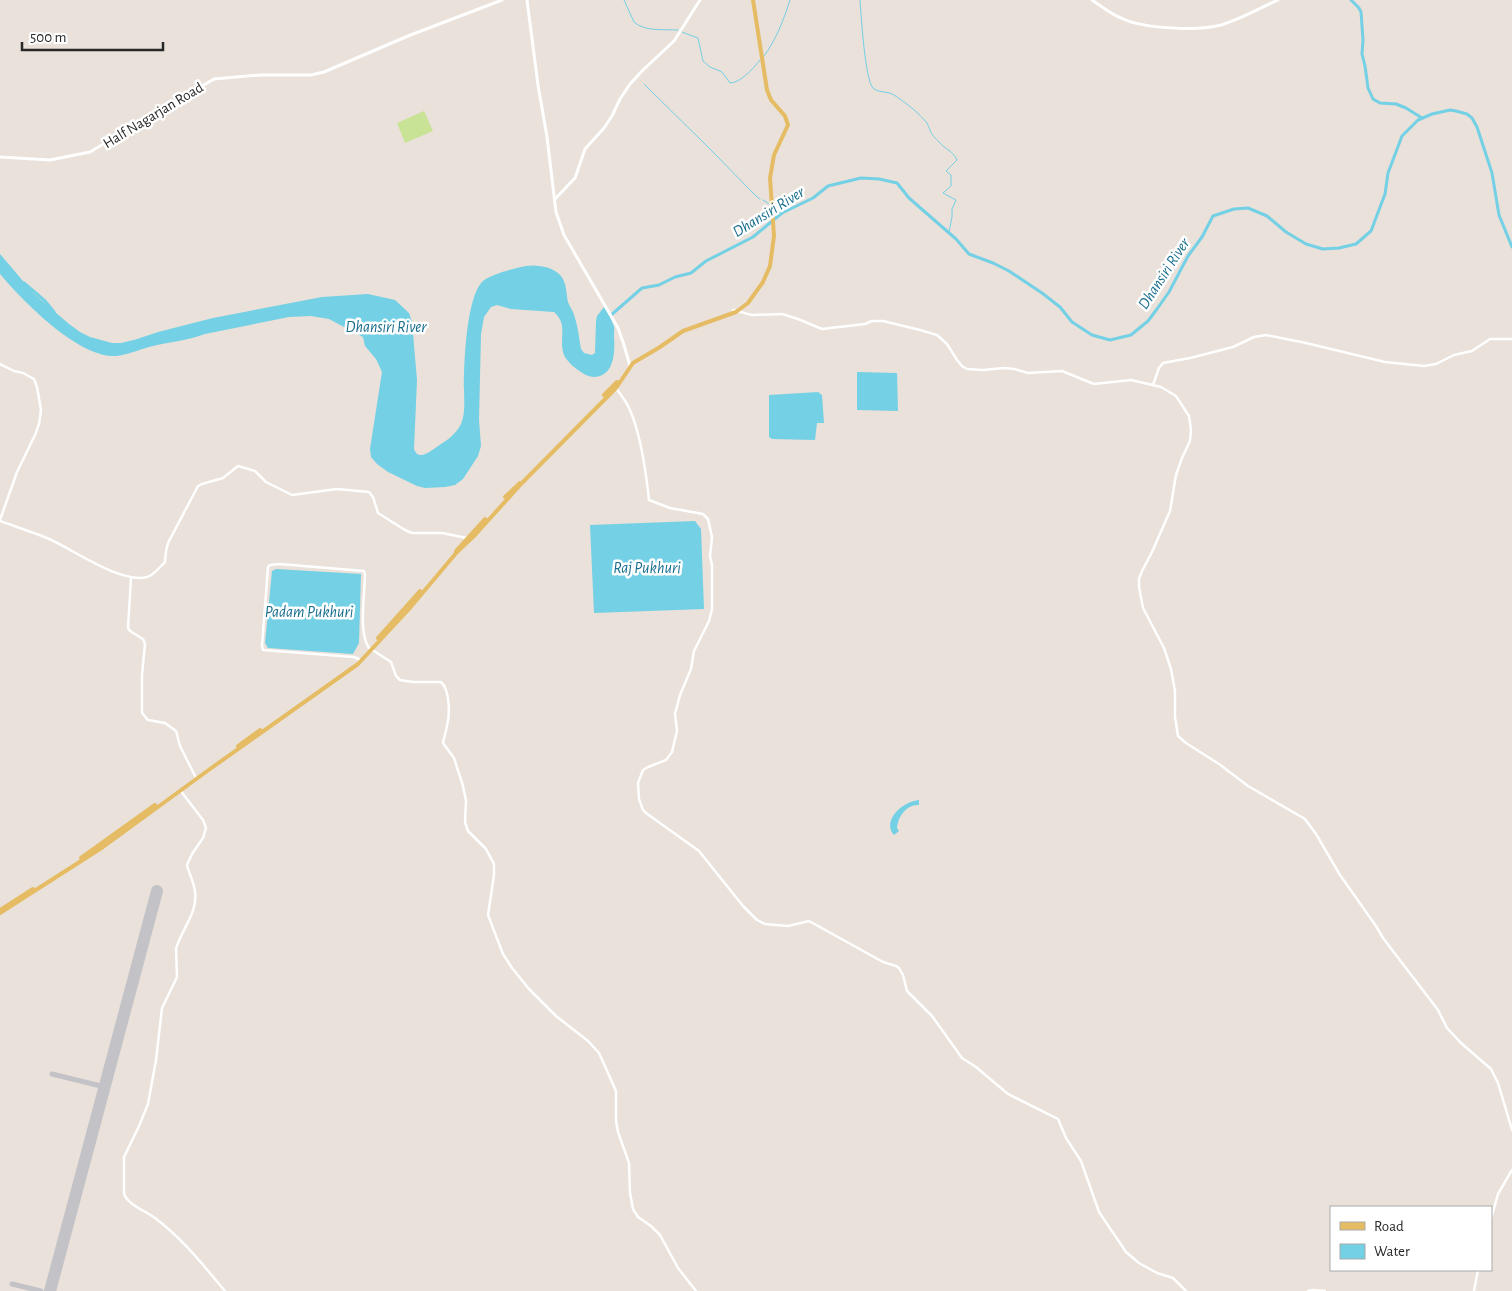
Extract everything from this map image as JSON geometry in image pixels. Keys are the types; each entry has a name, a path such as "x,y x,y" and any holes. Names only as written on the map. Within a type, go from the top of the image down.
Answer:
{"main road":[{"name":"Half Nagarjan Road","path":"0,157 50,160 90,152 214,79 260,75 311,75 324,72 408,36 502,0"},
{"path":"370,648 506,500 616,388 629,365 617,326 564,235 556,212 527,0"},
{"path":"555,199 575,178 585,149 604,128 630,84 674,41 700,0"},
{"path":"0,911 107,842 342,676 360,660 468,538 615,384 629,365 683,329 735,311 754,294 765,280 773,247 770,178 773,160 787,128 787,121 783,113 771,100 767,90 754,0"},
{"path":"1092,0 1126,20 1168,28 1179,28 1209,27 1221,24 1278,0"},
{"path":"554,189 563,190"},
{"path":"107,842 195,776 360,660"}],"street":[{"path":"735,311 752,315 782,314 822,329 865,324 872,321 883,322 937,335 947,344 962,366 967,369 1004,368 1028,373 1064,371 1094,384 1128,380 1153,385 1170,392 1178,398 1189,416 1192,430 1189,446 1176,475 1170,512 1139,581 1143,608 1164,648 1171,669 1175,691 1175,717 1178,736 1248,786 1273,802 1301,816 1311,826 1350,891 1391,949 1438,1010 1447,1028 1491,1069 1498,1083 1512,1130"},
{"path":"1153,385 1159,368 1163,363 1233,347 1254,337 1266,335 1385,362 1424,366 1436,364 1454,355 1472,350 1490,339 1512,339"},
{"path":"0,364 34,379 38,387 40,410 40,422 17,472 0,520 48,539 99,565 131,578 150,576 164,564 168,543 198,486 223,478 238,466 254,471 266,482 292,495 337,489 367,491 373,497 378,513 409,532 442,533 468,538"},
{"path":"616,388 629,407 633,418 646,475 649,500 670,508 700,512 708,519 711,529 712,609 709,621 694,651 691,669 680,694 675,714 677,732 672,752 668,758 645,769 639,778 638,794 643,810 699,851 743,906 761,922 788,926 809,921 883,962 899,968 907,991 932,1016 962,1058 976,1067 1008,1094 1058,1119 1066,1138 1080,1160 1099,1212 1126,1252 1139,1263 1157,1273 1173,1278 1186,1291"},
{"path":"360,660 354,657 263,650 270,565 279,564 364,571 366,574 363,632 367,644 391,662 396,676 400,680 444,684 447,693 448,719 443,743 454,758 464,788 465,822 468,831 486,849 494,864 488,914 504,954 512,968 529,989 556,1016 594,1046 599,1053 617,1098 616,1121 629,1163 630,1193 633,1209 638,1216 652,1226 660,1235 678,1268 696,1291"},
{"path":"131,578 128,628 143,639 145,644 142,677 142,713 148,720 165,723 176,731 180,746 195,776"},
{"path":"180,790 205,823 205,831 187,865 195,890 194,909 176,949 175,956 178,969 176,980 162,1008 156,1060 148,1104 140,1126 124,1157 124,1197 128,1202 145,1211 180,1239 225,1291"},
{"path":"1492,1215 1498,1194 1512,1170"},
{"path":"1474,1291 1478,1271"},
{"path":"1308,1291 1325,1291"}],"green space":[{"path":"424,111 433,131 405,143 397,123"}],"water":[{"name":"Dhansiri River","path":"0,254 34,294 69,324 90,337 112,343 134,340 213,318 322,297 368,294 395,300 409,313 412,322 417,380 414,449 419,455 426,454 452,436 462,422 467,332 477,289 487,278 526,266 535,265 554,270 561,276 564,282 568,302 576,323 581,349 584,353 592,355 595,353 596,321 597,316 604,307 614,327 614,355 607,372 591,377 572,366 564,355 561,322 554,312 511,309 497,305 491,307 484,317 481,334 479,420 481,446 478,456 463,479 455,485 425,488 388,472 371,457 370,449 382,372 376,359 365,346 363,337 329,319 311,316 289,317 205,334 128,354 116,356 101,354 85,348 52,326 22,298 0,274"},
{"path":"857,372 897,373 898,411 857,410"},
{"path":"818,392 822,395 824,423 817,423 815,440 772,439 769,437 769,395"},
{"name":"Raj Pukhuri","path":"695,521 701,529 704,609 594,613 590,525"},
{"name":"Padam Pukhuri","path":"276,569 361,574 359,643 353,654 268,648 265,643 272,571"},
{"path":"919,800 919,805 911,806 901,815 897,828 899,831 894,835 890,823 896,812 907,804"}],"waterway":[{"path":"624,0 634,22 638,25 655,29 678,30"},
{"path":"764,56 779,29 790,0"},
{"path":"860,0 866,60 873,88 894,95 912,108 927,123 935,138 957,160 946,171 951,175 951,186 943,193 956,200 952,209 949,232"},
{"path":"1351,0 1361,12 1362,54 1368,88 1373,99 1380,103 1396,104 1422,118"},
{"path":"682,32 698,38 703,61 710,67 722,72 730,83 742,78 760,60"},
{"path":"644,84 760,199"},
{"name":"Dhansiri River","path":"610,316 642,288 659,285 675,277 691,273 706,261 753,237 782,213 813,198 828,186 861,178 897,183 909,198 956,239 969,254 1009,271 1042,293 1060,307 1072,322 1092,335 1110,340 1131,335 1148,321 1169,292 1188,256 1202,237 1213,216 1234,209 1248,208 1267,216 1286,232 1306,244 1323,249 1356,244 1371,231 1385,194 1388,173 1402,136 1418,120 1432,114 1450,110 1467,114 1472,118 1477,127 1492,173 1499,215 1512,247"},
{"path":"763,200 771,205"},
{"path":"774,207 781,214"},
{"name":"Dhansiri River","path":"24,283 45,301 54,312"}],"taxiway":[{"path":"52,1074 105,1087"},
{"path":"12,1284 41,1291"}],"runway":[{"path":"50,1291 157,891"}]}
